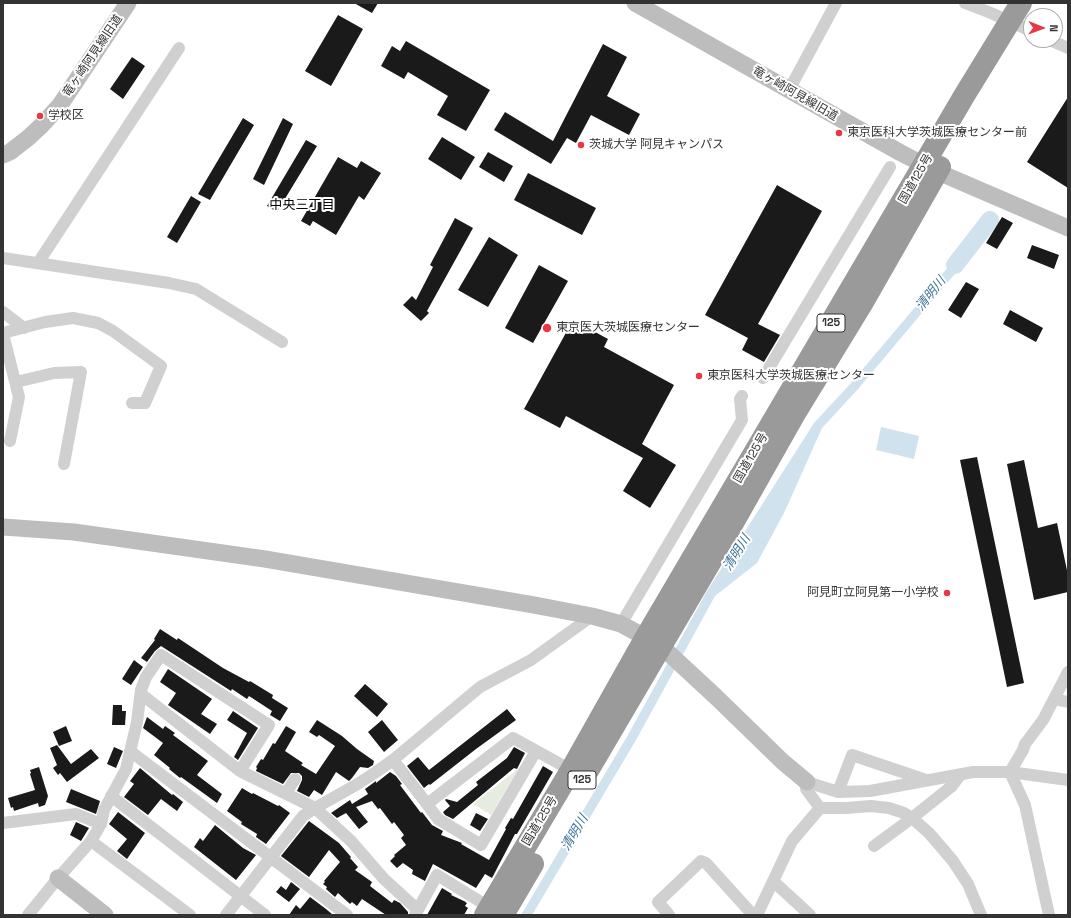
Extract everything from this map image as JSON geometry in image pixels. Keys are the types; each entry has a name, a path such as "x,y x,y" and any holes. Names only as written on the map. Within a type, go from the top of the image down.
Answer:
{"highway":[{"name":"国道125号","path":"492,912 654,641 863,302 931,168 1021,20 1035,3"},
{"name":"国道125号","path":"492,912 571,770 654,641"}],"street":[{"name":"竜ヶ崎阿見線旧道","path":"3,155 21,145 60,105 128,3"},
{"name":"竜ヶ崎阿見線旧道","path":"635,3 860,131 931,168 1068,228"},
{"path":"789,90 836,3"},
{"path":"965,3 1021,20"},
{"path":"38,263 179,48"},
{"path":"763,378 890,167"},
{"path":"3,258 169,283 196,289 282,342"},
{"path":"3,312 24,328"},
{"path":"10,441 19,397 3,334 45,322 73,318 98,323 113,331 161,366 145,403 132,403"},
{"path":"16,382 54,373 81,372 64,464"},
{"path":"621,624 742,420 740,399 742,396"},
{"path":"3,527 74,532 265,559 592,616 621,624 654,641 715,696 783,762 807,782 838,792 870,791 973,772 1010,772 1068,780"},
{"path":"226,915 270,857 304,816 315,808 356,785 393,760 480,687 531,660 592,616"},
{"path":"28,915 91,841 101,824 104,810 126,769 137,722 141,694 146,677 161,655 269,725 240,771"},
{"path":"1010,772 1025,744 1042,720 1068,672"},
{"path":"141,694 240,771 315,808 351,841 417,912 437,875 492,912"},
{"path":"1054,698 1068,702"},
{"path":"427,804 513,738 571,770"},
{"path":"130,751 347,915"},
{"path":"393,760 438,819 481,845 536,751"},
{"path":"838,792 852,755 926,780"},
{"path":"1010,772 1025,805 1049,915"},
{"path":"874,846 952,786 961,774"},
{"path":"286,793 295,779"},
{"path":"807,782 806,789 820,808"},
{"path":"112,796 265,915"},
{"path":"757,915 792,841 820,808 871,806 889,808 904,813 929,833 954,861 968,884 981,915"},
{"path":"3,823 76,814 101,824"},
{"path":"91,841 190,915"},
{"path":"668,915 658,902 701,861 706,863 753,915"},
{"path":"58,878 105,915"},
{"path":"773,881 810,915"}],"shaded area":[{"path":"519,768 491,815 473,804"}],"water":[{"path":"967,244 975,250 858,389 822,428 785,511 757,563 715,596 636,740 532,915 521,915 628,735 707,591 814,423 851,383"},
{"path":"881,427 919,436 914,459 876,450"}],"building":[{"path":"354,3 378,3 372,13"},
{"path":"338,15 363,29 331,86 305,71"},
{"path":"406,41 490,90 466,131 437,115 448,96 408,72 404,79 381,66 392,46 400,51"},
{"path":"603,44 627,57 607,96 640,114 629,135 591,115 576,143 567,138 551,164 494,130 505,112 553,141"},
{"path":"132,57 145,66 123,99 110,89"},
{"path":"1068,97 1068,188 1027,162"},
{"path":"243,118 254,125 210,200 198,194"},
{"path":"283,118 293,124 264,185 253,179"},
{"path":"442,137 475,157 461,180 428,159"},
{"path":"306,140 317,146 277,212 267,206"},
{"path":"488,152 513,166 504,182 479,167"},
{"path":"338,157 357,168 361,161 381,173 364,200 359,196 336,235 313,221 310,226 301,221"},
{"path":"528,173 596,208 582,235 514,200"},
{"path":"777,185 822,211 758,324 780,335 764,362 742,350 748,338 705,315"},
{"path":"191,196 201,202 177,243 167,237"},
{"path":"1002,217 1013,223 997,249 986,243"},
{"path":"455,218 473,228 427,311 429,313 421,321 403,305 412,296 416,300 433,267 430,265"},
{"path":"489,237 518,255 488,307 458,290"},
{"path":"1032,245 1059,255 1054,269 1027,258"},
{"path":"539,265 568,281 533,343 505,328"},
{"path":"966,282 979,289 961,318 948,310"},
{"path":"1010,310 1043,328 1036,342 1003,324"},
{"path":"573,320 608,339 604,347 674,385 642,444 676,465 650,508 623,491 643,458 566,416 560,428 524,409"},
{"path":"977,457 1024,683 1007,687 960,460"},
{"path":"1024,460 1038,528 1057,523 1068,575 1068,592 1034,600 1007,464"},
{"path":"160,629 177,640 178,638 223,668 249,682 250,681 273,695 272,698 288,708 280,721 270,715 272,711 249,696 247,699 232,689 231,691 161,646 155,651 147,662 141,658 155,640 154,639"},
{"path":"134,660 143,667 131,685 122,679"},
{"path":"168,669 212,699 201,714 217,724 210,734 168,705 176,693 160,682"},
{"path":"365,684 388,704 377,717 354,696"},
{"path":"113,705 122,705 122,711 126,711 125,725 112,725"},
{"path":"507,709 516,720 430,785 429,784 424,788 407,766 418,757 429,770"},
{"path":"233,711 258,728 238,760 234,757 247,733 227,720"},
{"path":"147,717 163,729 165,726 175,733 173,735 208,761 197,775 222,794 217,803 181,777 180,778 154,755 163,743 143,728"},
{"path":"317,720 342,736 374,761 373,765 368,768 360,767 349,781 336,772 322,795 314,790 309,797 297,791 302,780 302,776 299,773 291,773 283,784 256,771 256,767 261,759 263,760 273,743 275,744 286,726 296,732 285,751 303,763 301,765 316,774 335,746 319,735 317,737 309,732"},
{"path":"382,720 398,740 384,752 368,732"},
{"path":"66,726 72,741 59,746 53,732"},
{"path":"57,745 71,764 91,749 99,758 67,782 60,773 58,775 53,768 57,765 50,748"},
{"path":"114,747 123,751 116,768 107,764"},
{"path":"514,747 525,753 517,769 514,768 453,819 445,815 443,812 450,806 445,800 446,799 457,802 478,785 476,782 507,758"},
{"path":"543,766 553,772 517,834 515,834 492,878 485,874 476,888 433,864 425,881 412,874 413,870 403,863 397,868 390,861 395,856 394,855 406,845 401,838 404,835 394,822 392,824 380,808 378,809 372,801 356,807 368,822 359,829 346,813 337,818 331,813 350,800 352,804 368,794 365,789 376,781 376,783 390,772 396,776 402,784 400,785 421,813 422,812 432,825 443,831 441,835 462,843 461,844 489,860 506,829 505,828 511,818 513,819"},
{"path":"39,767 48,796 45,805 39,807 38,803 14,811 13,807 11,808 8,798 35,790 30,770"},
{"path":"140,768 172,795 173,794 183,802 177,811 161,799 148,815 124,797 134,784 130,781"},
{"path":"242,788 278,806 279,805 290,813 266,844 256,837 257,834 241,824 242,822 227,811"},
{"path":"71,789 100,801 96,814 66,802"},
{"path":"118,812 145,833 127,859 117,851 127,839 109,824"},
{"path":"476,813 488,819 480,831 470,825"},
{"path":"309,821 339,843 358,867 355,870 372,882 370,886 392,903 394,900 400,903 408,912 408,915 386,915 362,899 357,906 352,902 350,904 338,893 335,897 323,884 340,862 329,850 309,877 281,856"},
{"path":"76,822 89,828 81,841 70,835"},
{"path":"215,825 243,848 256,855 236,880 194,847 200,838 203,841"},
{"path":"291,882 300,889 289,902 276,892 281,886 286,890"},
{"path":"442,888 452,894 451,895 467,903 465,906 468,908 464,915 427,915"},
{"path":"310,897 333,915 289,915 296,905 300,909"}],"waterway":[{"name":"清明川","path":"955,265 990,220"}],"place":[{"name":"学校区","path":"40,116"},
{"name":"東京医科大学茨城医療センター前","path":"839,133"},
{"name":"茨城大学 阿見キャンパス","path":"581,145"},
{"name":"東京医大茨城医療センター","path":"547,328"},
{"name":"東京医科大学茨城医療センター","path":"699,376"},
{"name":"阿見町立阿見第一小学校","path":"947,593"}],"district":[{"name":"中央三丁目","path":"302,205"}]}
